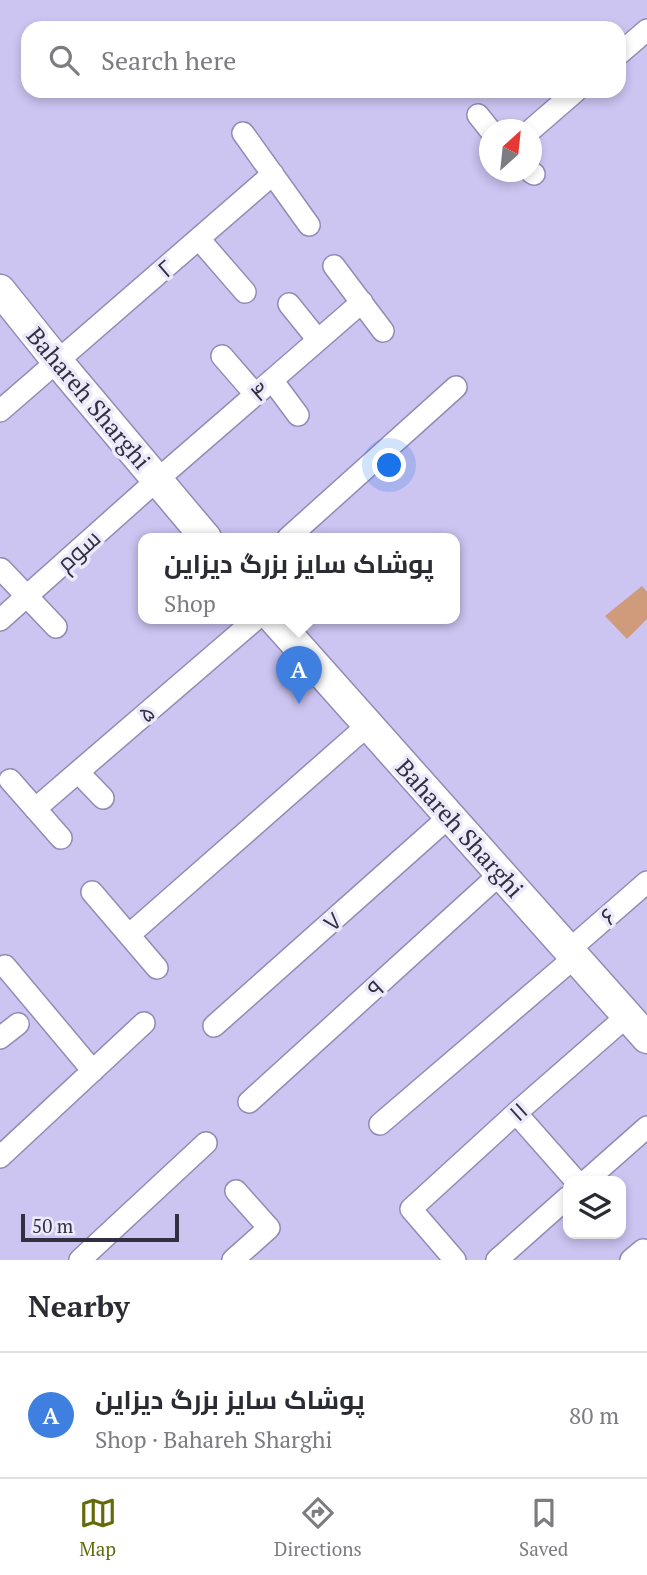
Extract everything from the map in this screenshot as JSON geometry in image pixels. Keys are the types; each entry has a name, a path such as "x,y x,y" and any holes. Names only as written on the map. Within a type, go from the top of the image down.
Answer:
{"street":[{"path":"626,48 647,30"},
{"path":"542,120 568,98"},
{"path":"243,133 309,225"},
{"name":"۲","path":"0,411 272,174"},
{"path":"198,239 245,292"},
{"path":"334,265 383,331"},
{"name":"Bahareh Sharghi","path":"0,290 202,533"},
{"name":"۴","path":"157,480 362,302"},
{"path":"289,304 318,340"},
{"path":"222,356 255,394"},
{"path":"272,380 298,415"},
{"path":"294,533 456,387"},
{"name":"سوم","path":"0,620 157,480"},
{"path":"1,569 56,627"},
{"name":"۵","path":"35,809 250,624"},
{"name":"Bahareh Sharghi","path":"278,624 647,1038"},
{"path":"129,935 368,725"},
{"path":"78,772 103,798"},
{"path":"10,780 61,838"},
{"name":"۷","path":"214,1026 450,817"},
{"name":"۹","path":"249,1102 500,874"},
{"name":"۶","path":"380,1124 572,954 647,882"},
{"path":"92,892 157,968"},
{"path":"5,966 93,1071"},
{"name":"۱۱","path":"455,1260 411,1209 627,1016"},
{"path":"0,1157 144,1023"},
{"path":"0,1038 18,1024"},
{"path":"516,1113 572,1176"},
{"path":"592,1176 647,1127"},
{"path":"80,1260 206,1143"},
{"path":"233,1260 269,1228 236,1191"},
{"path":"497,1260 563,1201"}],"shaded area":[{"path":"642,586 647,592 647,619 627,639 605,616"}],"place":[{"name":"پوشاک سایز بزرگ دیزاین","path":"299,704"}]}
